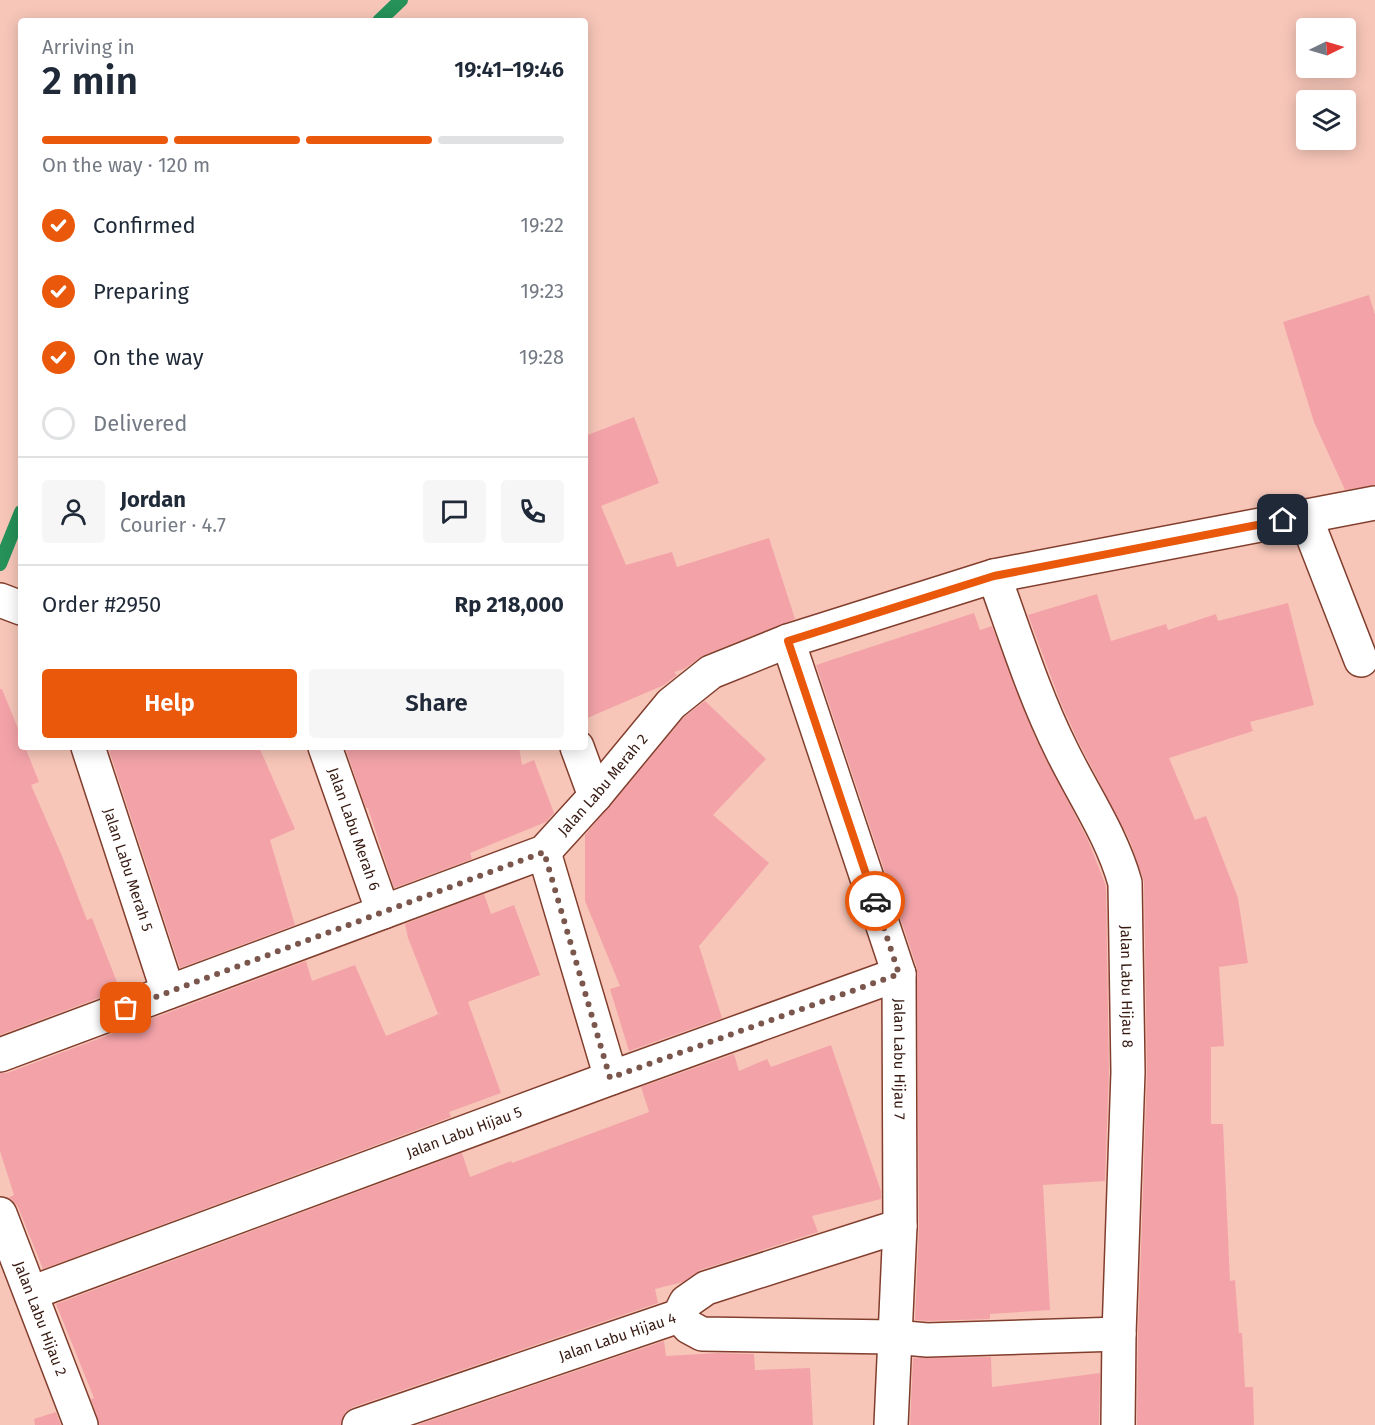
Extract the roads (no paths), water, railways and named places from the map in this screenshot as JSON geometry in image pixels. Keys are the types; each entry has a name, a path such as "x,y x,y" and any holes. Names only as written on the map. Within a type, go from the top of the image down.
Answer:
{"street":[{"name":"Jalan Labu Merah 2","path":"0,1055 544,852 595,796 671,704 689,688 711,672 788,641 994,576 1375,503"},
{"path":"1305,516 1362,660"},
{"name":"Jalan Labu Hijau 8","path":"994,576 1047,718 1117,857 1125,882 1128,1072 1118,1425"},
{"path":"0,600 18,607"},
{"name":"Jalan Labu Hijau 7","path":"788,641 899,974 900,1226 891,1425"},
{"name":"Jalan Labu Merah 5","path":"89,750 168,992"},
{"name":"Jalan Labu Merah 6","path":"325,750 383,912"},
{"path":"578,750 595,796"},
{"path":"544,852 610,1078"},
{"name":"Jalan Labu Hijau 5","path":"32,1293 610,1078 899,974"},
{"name":"Jalan Labu Hijau 2","path":"0,1214 81,1425"},
{"name":"Jalan Labu Hijau 4","path":"360,1425 679,1316 686,1302 706,1288 900,1226"},
{"path":"679,1316 689,1327 702,1334 894,1337 927,1340 1119,1334"}],"waterway":[{"path":"382,18 401,0"},
{"path":"0,564 18,519"}]}
